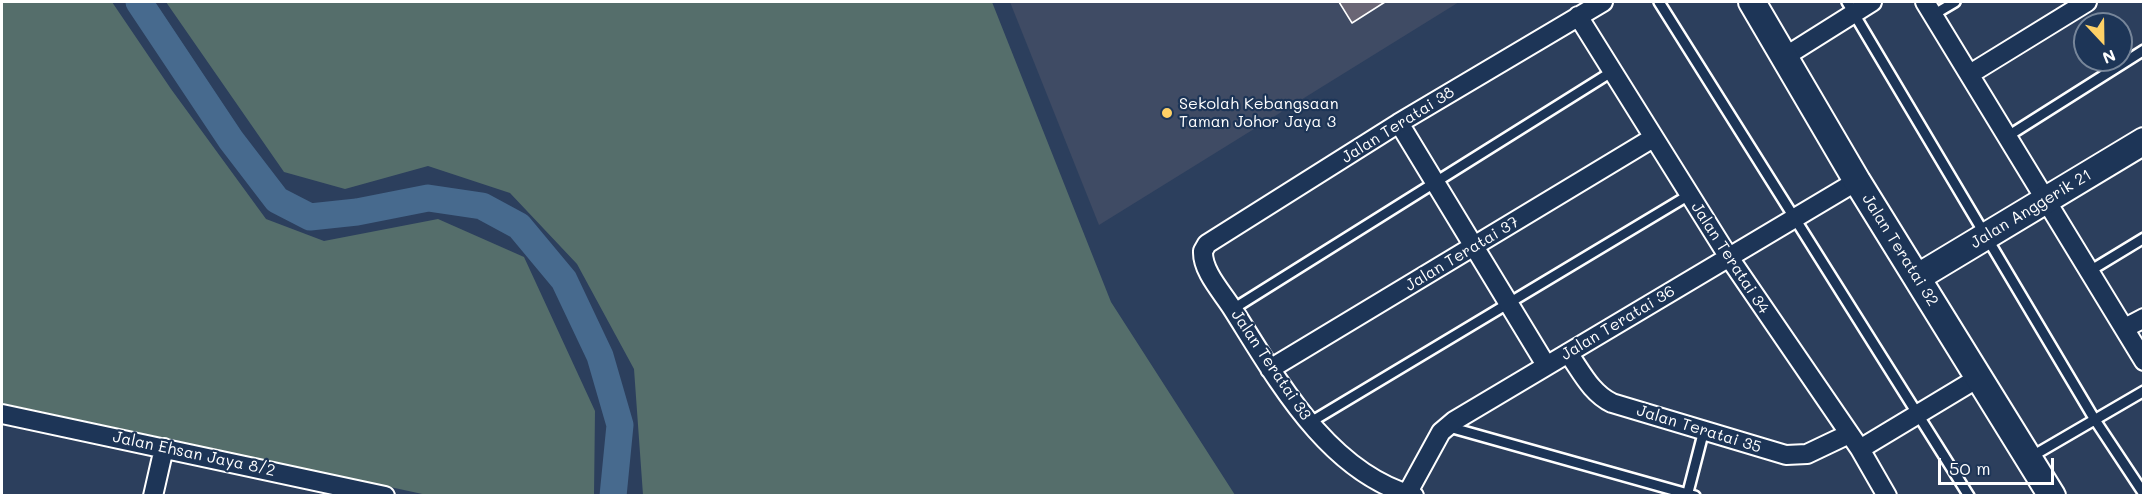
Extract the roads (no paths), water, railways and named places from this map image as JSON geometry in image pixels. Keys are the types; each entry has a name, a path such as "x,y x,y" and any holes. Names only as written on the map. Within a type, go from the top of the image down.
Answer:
{"street":[{"name":"Jalan Teratai 38","path":"1203,257 1207,244 1400,123 1603,2"},
{"name":"Jalan Teratai 32","path":"1752,2 1786,56 1857,181 2052,495"},
{"path":"1786,56 1850,7 1872,2"},
{"path":"1970,74 2086,2"},
{"path":"1929,8 2144,361"},
{"name":"Jalan Teratai 34","path":"1578,16 1728,256 1860,449 1887,495"},
{"path":"1400,123 1546,365"},
{"name":"Jalan Teratai 37","path":"1270,369 1653,138"},
{"name":"Jalan Anggerik 21","path":"1918,277 2144,141"},
{"name":"Jalan Teratai 36","path":"1411,495 1447,426 1857,181"},
{"name":"Jalan Teratai 33","path":"1203,257 1270,369 1309,423 1358,468 1382,484 1411,495"},
{"path":"2125,328 2144,318"},
{"name":"Jalan Teratai 35","path":"1568,353 1601,398 1786,455 1797,456 1816,450 1849,434"},
{"path":"1860,449 1978,378"},
{"name":"Jalan Ehsan Jaya 8/2","path":"2,414 385,495"},
{"path":"153,495 164,448"}],"lane":[{"path":"1659,2 1969,495"},
{"path":"1929,8 1955,2"},
{"path":"1850,7 2095,420 2144,494"},
{"path":"2008,136 2144,50"},
{"path":"1233,309 1613,71"},
{"path":"1309,423 1689,195"},
{"path":"2088,272 2144,238"},
{"path":"2028,458 2144,391"},
{"path":"1447,426 1690,495 1704,430"}],"waterway":[{"path":"139,2 231,140 277,200 310,217 357,212 428,198 482,206 519,226 564,280 600,356 620,425 613,496"}],"place":[{"name":"Sekolah Kebangsaan Taman Johor Jaya 3","path":"1167,113"}]}
